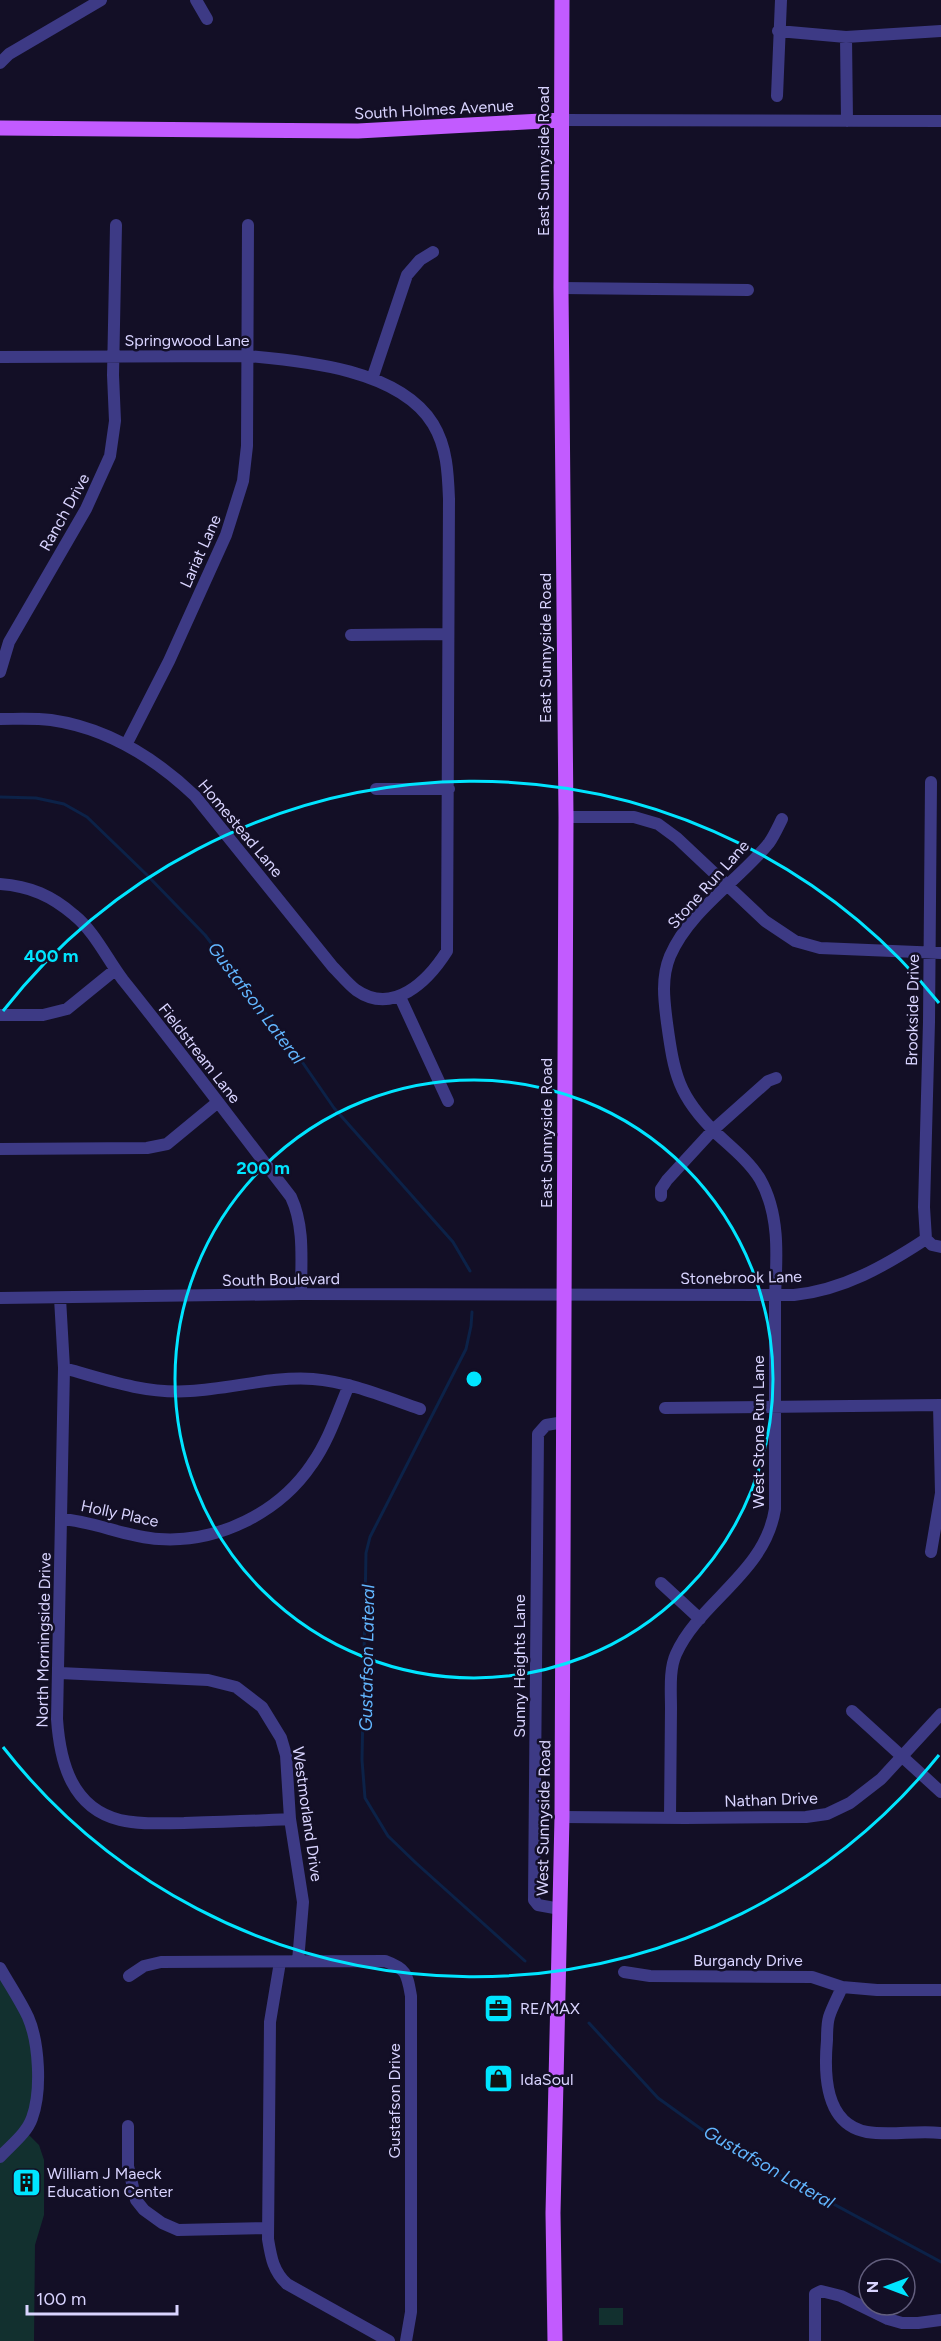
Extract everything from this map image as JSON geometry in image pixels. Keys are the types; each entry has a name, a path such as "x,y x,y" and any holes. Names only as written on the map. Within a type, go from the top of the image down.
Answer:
{"main road":[{"name":"East Sunnyside Road","path":"562,0 561,288 566,817 562,1295"},
{"name":"South Holmes Avenue","path":"0,128 358,131 561,120"},
{"name":"West Sunnyside Road","path":"555,2341 554,2122 562,1817 564,1422 562,1295"}],"street":[{"path":"0,63 9,54 101,0"},
{"path":"196,0 207,19"},
{"path":"777,96 780,0"},
{"path":"778,31 846,37 941,31"},
{"path":"846,37 847,121"},
{"name":"South Holmes Avenue","path":"561,120 941,121"},
{"name":"Ranch Drive","path":"0,672 9,642 86,508 110,456 115,421 116,225"},
{"name":"Lariat Lane","path":"126,745 169,661 226,535 243,481 247,446 248,225"},
{"path":"372,379 407,275 420,260 433,252"},
{"path":"561,288 748,290"},
{"name":"Springwood Lane","path":"0,357 248,356 286,359 329,367 372,379 413,400 433,423 443,446 448,468 449,499 447,951 434,971 396,998"},
{"path":"351,635 448,634"},
{"name":"Homestead Lane","path":"0,719 49,720 86,728 126,745 174,776 195,796 333,967 355,990 373,998 396,998"},
{"name":"Brookside Drive","path":"926,1239 924,1207 935,953 931,782"},
{"path":"376,789 449,789"},
{"path":"566,817 634,817 658,824 729,884 765,921 795,941 808,946 935,953"},
{"name":"Stone Run Lane","path":"777,1264 773,1219 768,1196 759,1179 742,1157 713,1130 687,1099 673,1067 664,1006 664,980 670,955 683,933 770,841 782,819"},
{"name":"Fieldstream Lane","path":"0,884 19,886 50,896 86,926 115,970 291,1197 297,1210 300,1228 301,1294"},
{"path":"0,1015 44,1015 67,1009 115,970"},
{"path":"396,998 448,1101"},
{"path":"661,1196 661,1189 667,1180 713,1130 768,1081 776,1078"},
{"path":"0,1149 147,1148 163,1145 218,1102"},
{"path":"926,1239 932,1245 941,1247"},
{"name":"Stonebrook Lane","path":"562,1295 815,1293 837,1287 868,1273 926,1239"},
{"name":"West Stone Run Lane","path":"670,1818 671,1689 674,1657 684,1638 749,1565 773,1522 777,1264"},
{"name":"South Boulevard","path":"0,1298 301,1294 562,1295"},
{"name":"North Morningside Drive","path":"60,1298 64,1368 60,1673 57,1719 62,1762 68,1777 81,1798 102,1814 120,1820 142,1823 248,1822 290,1819"},
{"path":"64,1368 133,1387 168,1392 192,1391 285,1378 315,1379 349,1385 420,1409"},
{"name":"Holly Place","path":"61,1519 161,1539 202,1537 226,1531 280,1499 298,1483 325,1442 349,1385"},
{"path":"664,1408 940,1405 941,1493 931,1552"},
{"name":"Sunny Heights Lane","path":"560,1909 538,1905 534,1900 534,1876 538,1434 546,1425 564,1422"},
{"path":"661,1583 700,1619"},
{"name":"Westmorland Drive","path":"60,1673 208,1680 228,1685 248,1695 262,1707 281,1738 286,1755 290,1819 303,1902 298,1961"},
{"path":"852,1711 941,1792"},
{"name":"Nathan Drive","path":"562,1817 806,1817 827,1814 850,1803 869,1789 904,1756 941,1714"},
{"path":"129,1976 144,1966 161,1962 298,1961"},
{"name":"Gustafson Drive","path":"298,1961 386,1961 400,1966 407,1974 411,1996 411,2312 406,2341"},
{"path":"280,1962 270,2022 268,2228 273,2264 278,2276 287,2284 389,2341"},
{"path":"0,1968 28,2017 35,2043 37,2096 32,2119 25,2131 0,2157"},
{"name":"Burgandy Drive","path":"624,1972 650,1976 812,1977 842,1987 877,1990 941,1990"},
{"path":"842,1987 829,2017 825,2056 826,2080 832,2104 837,2112 852,2126 867,2132 941,2133"},
{"path":"128,2126 128,2166 136,2200 144,2210 162,2223 178,2230 268,2228"},
{"path":"815,2341 814,2299 815,2294 820,2291 841,2296 888,2319 902,2323 918,2324 941,2320"}],"green space":[{"path":"0,1968 28,2017 37,2069 25,2131 39,2145 44,2160 44,2215 35,2245 34,2341 0,2341"},
{"path":"599,2308 623,2308 623,2325 599,2325"}],"waterway":[{"name":"Gustafson Lateral","path":"0,797 36,798 64,804 87,817 146,874 205,935 296,1053 334,1108 453,1242 470,1271"},
{"name":"Gustafson Lateral","path":"472,1312 466,1349 370,1537 366,1553 362,1760 365,1798 388,1836 525,1961"},
{"name":"Gustafson Lateral","path":"589,2023 658,2098 722,2144 941,2262"}],"place":[{"name":"RE/MAX","path":"499,2008"},
{"name":"IdaSoul","path":"499,2079"},
{"name":"William J Maeck Education Center","path":"26,2182"}]}
